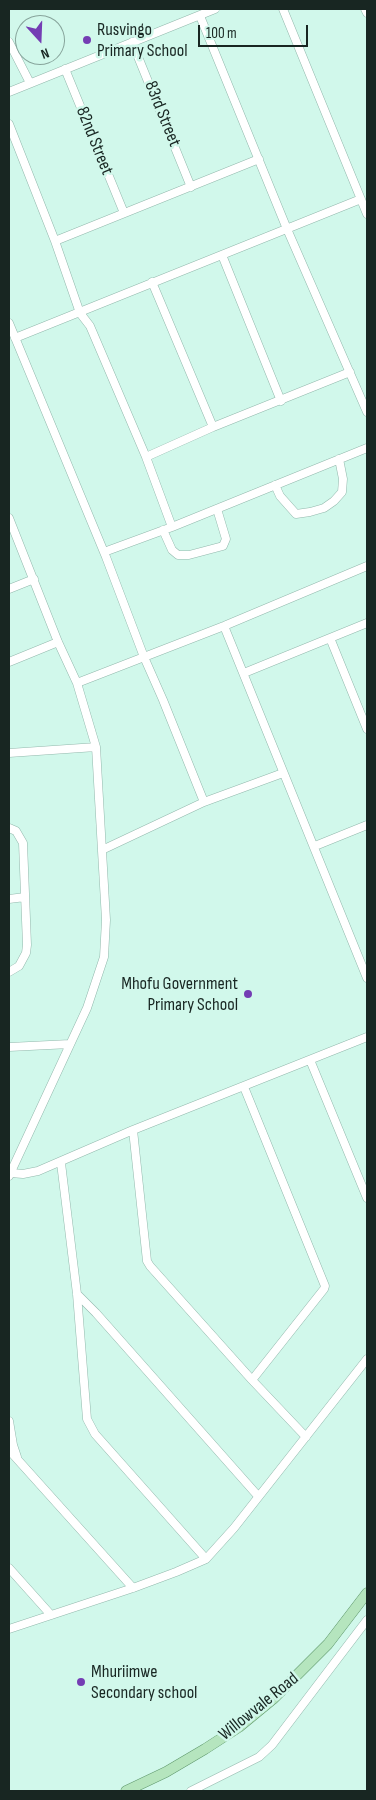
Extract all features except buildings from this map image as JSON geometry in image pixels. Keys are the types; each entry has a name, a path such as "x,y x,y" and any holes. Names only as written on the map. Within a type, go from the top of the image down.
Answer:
{"main road":[{"name":"Willowvale Road","path":"126,1791 166,1772 205,1749 239,1727 273,1700 328,1644 367,1593"}],"street":[{"path":"9,92 215,9"},
{"path":"282,9 367,214"},
{"path":"365,9 367,13"},
{"path":"200,16 287,228 367,412"},
{"path":"9,42 30,83"},
{"name":"83rd Street","path":"132,42 191,186"},
{"name":"82nd Street","path":"65,69 124,213"},
{"path":"9,124 55,241 80,314 90,326 146,457 172,527"},
{"path":"55,241 259,159"},
{"path":"15,338 80,314 152,282 361,199"},
{"path":"222,255 280,401"},
{"path":"152,282 213,427"},
{"path":"9,323 104,552 144,657 204,802"},
{"path":"146,457 213,427 350,372"},
{"path":"104,552 172,527 367,448"},
{"path":"275,486 280,496 296,514 324,508 342,492 343,479 339,459"},
{"path":"163,530 172,550 178,554 189,555 223,546 226,539 217,509"},
{"path":"9,518 58,642 77,683 96,747 106,920 104,957 87,1008 10,1175 38,1172 133,1130 367,1037"},
{"path":"77,683 224,626 367,566"},
{"path":"9,589 34,580"},
{"path":"244,672 367,622"},
{"path":"224,626 283,773 315,846 367,978"},
{"path":"330,638 367,729"},
{"path":"9,662 58,642"},
{"path":"9,753 96,747"},
{"path":"102,850 204,802 283,773"},
{"path":"315,846 367,826"},
{"path":"9,828 16,831 23,843 27,945 26,953 19,966 9,972"},
{"path":"9,899 25,897"},
{"path":"9,1047 70,1044"},
{"path":"310,1060 367,1198"},
{"path":"244,1087 325,1286 252,1380"},
{"path":"133,1130 147,1261 252,1380 306,1437"},
{"path":"61,1163 77,1294 86,1410 91,1428 206,1559"},
{"path":"77,1294 258,1496"},
{"path":"9,1629 132,1588 206,1559 234,1528 367,1359"},
{"path":"9,1420 13,1445 18,1460"},
{"path":"9,1450 132,1588"},
{"path":"9,1568 51,1615"},
{"path":"191,1791 259,1757 272,1745 367,1620"}],"place":[{"name":"Rusvingo Primary School","path":"87,40"},
{"name":"Mhofu Government Primary School","path":"248,994"},
{"name":"Mhuriimwe Secondary school","path":"81,1682"}]}
